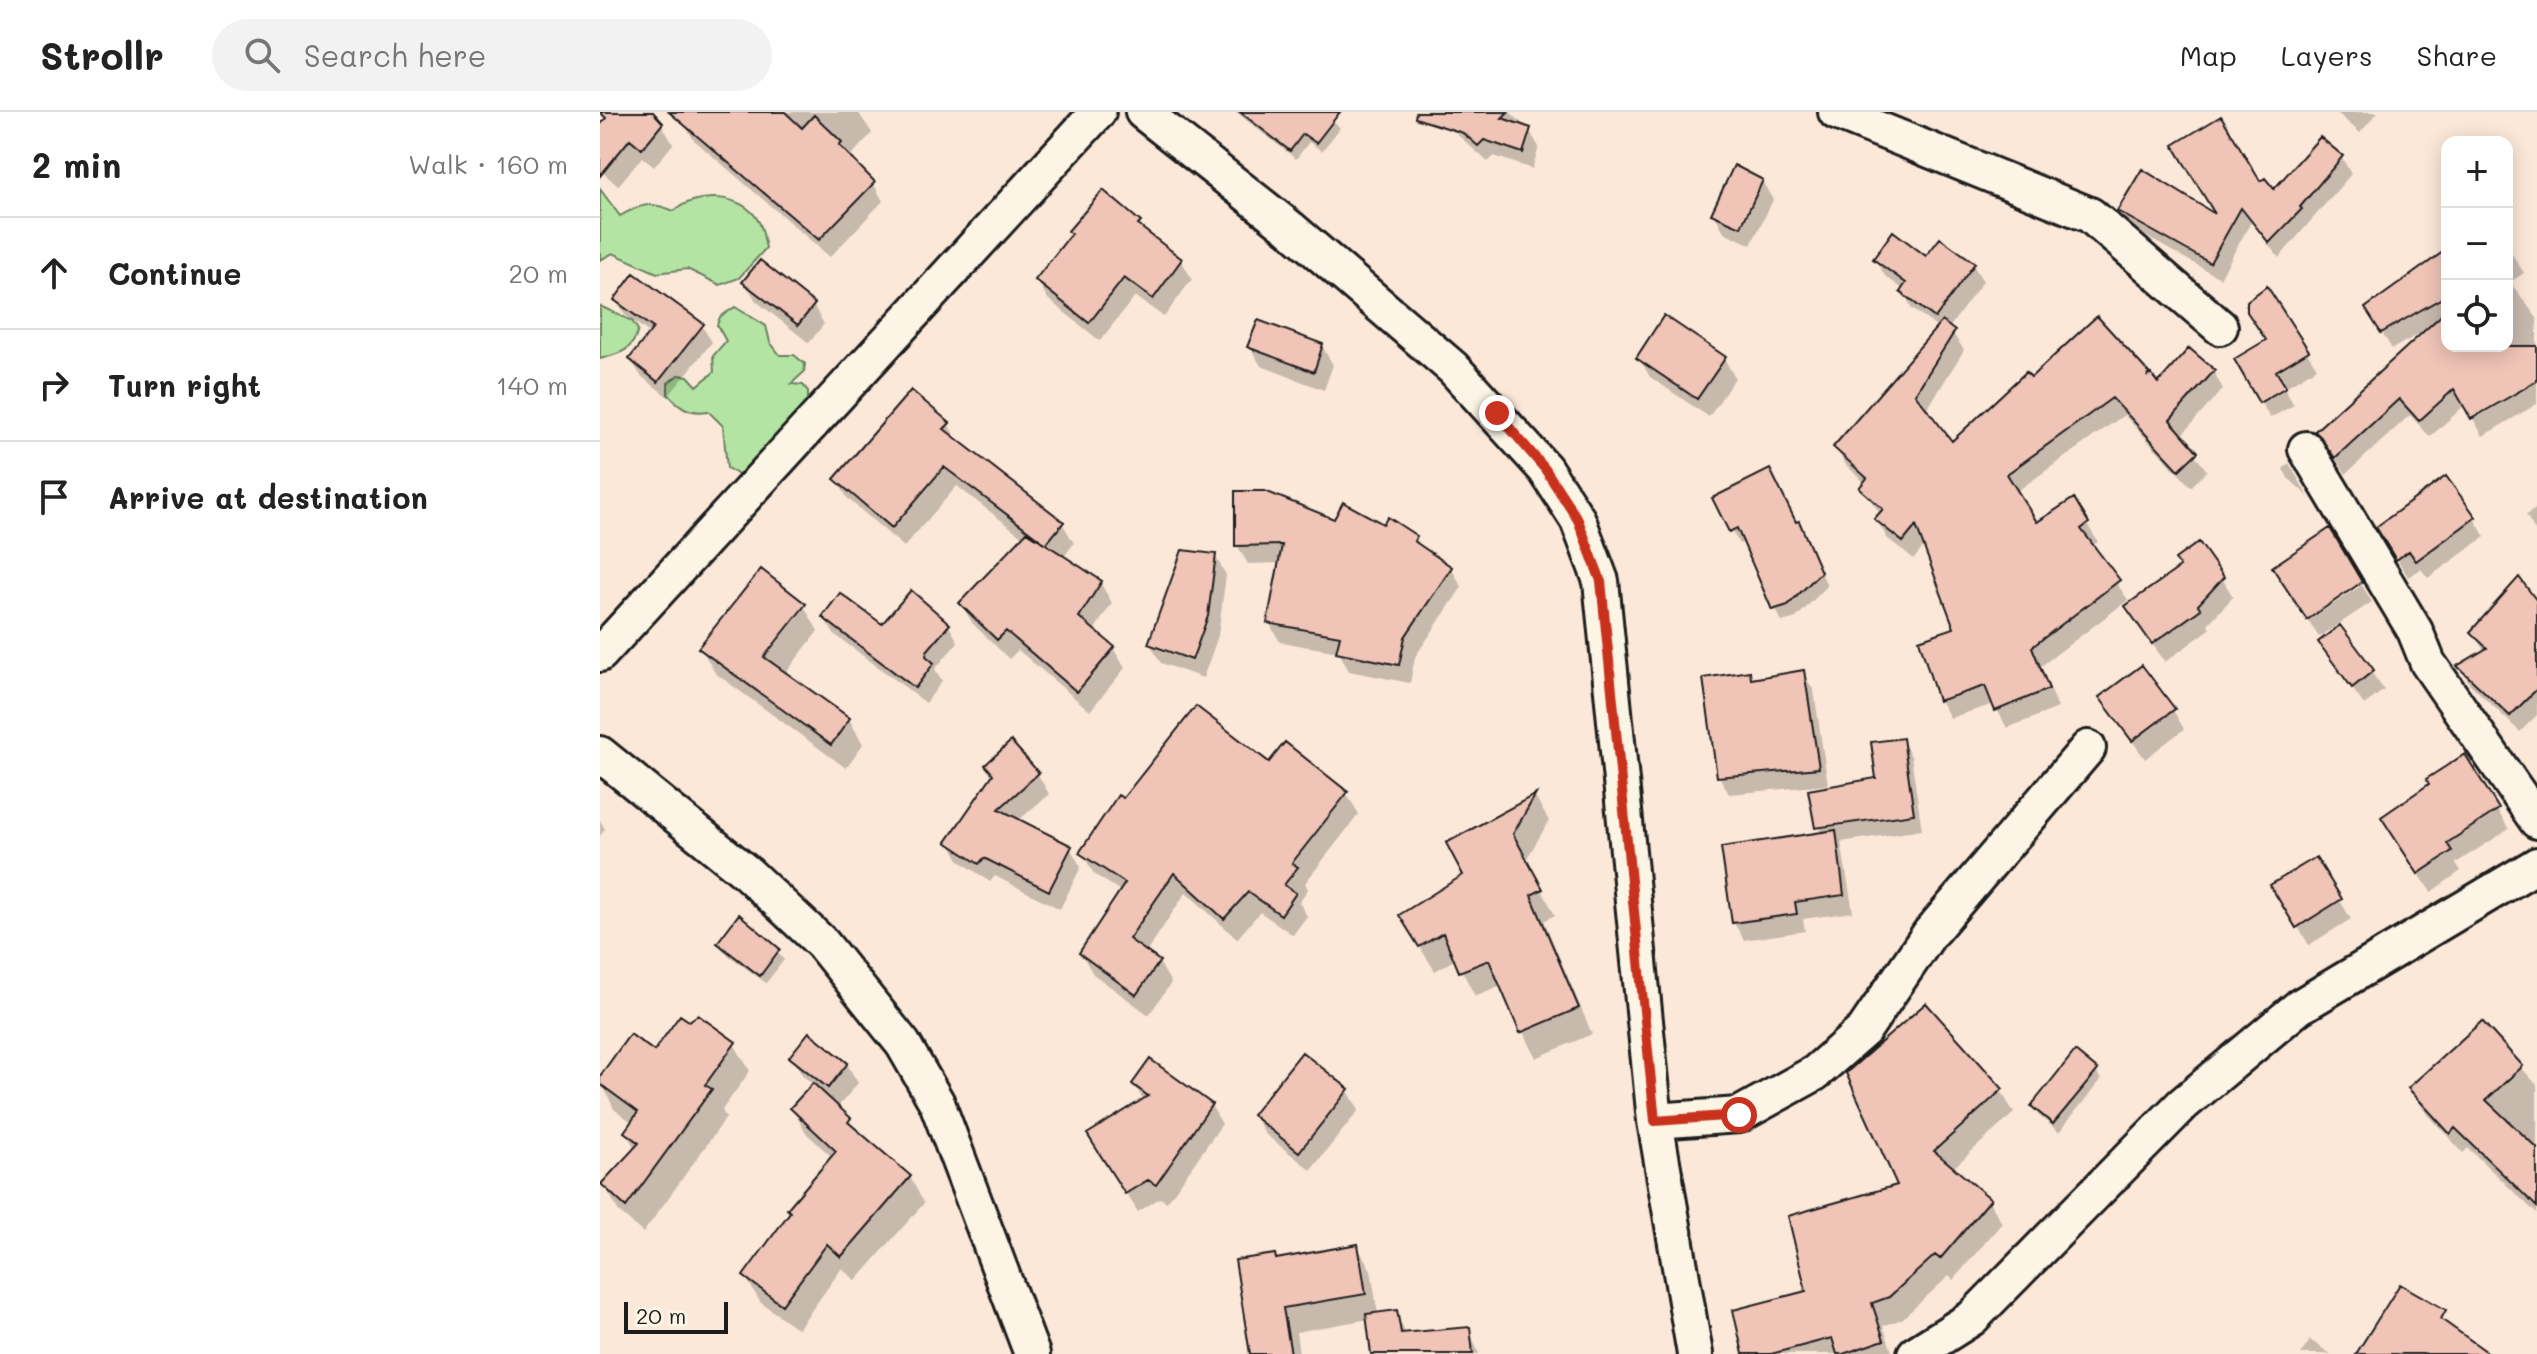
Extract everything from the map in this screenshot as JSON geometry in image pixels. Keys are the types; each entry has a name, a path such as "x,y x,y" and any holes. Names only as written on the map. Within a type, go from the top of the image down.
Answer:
{"street":[{"path":"600,654 1098,112"},
{"path":"1143,112 1290,228 1453,368 1545,469 1578,520 1601,581 1655,1121 1695,1354"},
{"path":"1836,112 2090,215 2220,327"},
{"path":"2306,449 2415,631 2428,663 2537,821"},
{"path":"1655,1121 1739,1115 1815,1073 1864,1030 1930,933 2088,748"},
{"path":"600,754 747,873 822,943 903,1044 937,1103 1032,1354"},
{"path":"1915,1354 1972,1318 2183,1104 2299,1007 2537,865"}],"green space":[{"path":"600,189 620,216 646,205 674,211 694,200 731,200 752,212 759,222 766,248 739,278 720,285 687,269 657,273 613,253 600,260"},
{"path":"600,306 632,321 638,330 629,347 600,359"},
{"path":"735,307 766,326 770,342 780,355 794,355 805,364 804,372 791,384 803,385 808,391 808,405 753,468 739,475 727,468 723,426 708,411 685,408 668,394 668,383 678,375 688,376 697,386 714,372 713,356 726,341 717,325 720,317"}],"building":[{"path":"600,112 653,112 663,123 642,149 630,139 600,176 600,125 606,118"},
{"path":"669,112 785,112 802,128 814,115 842,142 839,145 875,182 819,240"},
{"path":"1240,112 1340,112 1316,143 1303,134 1290,151"},
{"path":"1416,112 1508,112 1502,118 1531,128 1523,153 1484,140 1478,146 1463,133 1415,118"},
{"path":"2221,116 2260,181 2265,178 2274,189 2320,137 2343,156 2300,207 2302,209 2269,243 2241,208 2210,263 2117,211 2142,169 2215,214 2173,145"},
{"path":"1734,165 1763,180 1741,227 1711,214"},
{"path":"1103,190 1141,222 1138,225 1182,259 1153,299 1124,278 1089,323 1035,280 1071,234 1068,231"},
{"path":"1893,231 1926,256 1940,238 1975,263 1935,318 1900,292 1906,283 1873,259"},
{"path":"2441,253 2441,298 2381,333 2365,308"},
{"path":"760,260 815,304 798,325 742,282"},
{"path":"634,273 704,324 658,382 629,359 653,328 614,300"},
{"path":"2267,286 2309,351 2276,371 2286,387 2259,403 2234,359 2266,340 2247,312 2247,301"},
{"path":"1664,315 1726,357 1697,399 1636,358"},
{"path":"2097,316 2149,373 2147,377 2151,374 2158,383 2189,348 2215,370 2170,420 2198,452 2179,470 2112,398 2007,474 2037,522 2074,498 2089,523 2081,529 2120,580 2032,647 2049,689 1995,711 1985,686 1938,701 1919,640 1954,628 1916,526 1903,542 1874,519 1883,509 1859,488 1867,478 1833,447 1942,321 1955,331 1915,394 1952,441 2026,372 2031,377"},
{"path":"2441,316 2441,352 2513,352 2513,346 2537,346 2537,381 2471,419 2454,389 2419,421 2399,399 2335,458 2315,431"},
{"path":"1258,320 1323,344 1314,372 1247,347"},
{"path":"911,390 950,423 944,429 1064,522 1046,544 944,467 892,528 834,479"},
{"path":"1770,469 1796,522 1799,521 1821,572 1788,605 1772,610 1737,528 1729,532 1712,498"},
{"path":"2446,476 2476,517 2416,561 2409,551 2396,560 2376,527"},
{"path":"1235,491 1265,491 1334,519 1343,502 1383,524 1388,517 1417,536 1414,541 1452,567 1405,637 1399,665 1336,652 1340,636 1267,623 1282,545 1235,546"},
{"path":"2330,528 2362,582 2307,620 2272,567"},
{"path":"1027,532 1102,581 1079,617 1115,647 1077,692 1006,631 997,640 959,603"},
{"path":"2199,542 2224,577 2198,605 2201,609 2152,644 2125,606 2180,567 2175,559"},
{"path":"1182,550 1216,554 1208,616 1192,660 1148,644"},
{"path":"761,569 806,604 764,657 850,718 831,745 698,648"},
{"path":"2519,577 2537,601 2537,689 2510,716 2457,666 2487,648 2470,632"},
{"path":"911,590 950,624 927,651 926,656 934,663 915,688 822,617 840,593 882,624"},
{"path":"2340,625 2374,670 2352,688 2318,642"},
{"path":"2142,665 2175,709 2132,741 2099,697"},
{"path":"1804,670 1819,768 1717,777 1703,678 1750,671 1751,679"},
{"path":"1196,706 1269,762 1285,742 1348,792 1292,863 1298,867 1284,885 1296,893 1281,915 1248,892 1224,919 1174,873 1129,939 1160,961 1136,995 1079,953 1125,883 1079,853 1118,795 1123,798"},
{"path":"1903,738 1914,814 1815,828 1808,790 1876,778 1871,742"},
{"path":"1011,741 1039,773 999,809 1072,846 1049,891 984,858 979,864 946,842 993,774 985,765"},
{"path":"2465,754 2499,809 2447,843 2452,851 2418,874 2381,817 2429,784 2426,779"},
{"path":"1536,794 1513,834 1543,889 1531,895 1579,1008 1520,1033 1489,960 1459,972 1443,933 1419,947 1399,915 1463,875 1446,843"},
{"path":"1836,830 1844,895 1795,902 1797,914 1732,923 1721,847"},
{"path":"2316,857 2342,899 2296,928 2270,885"},
{"path":"739,914 780,949 760,976 717,943"},
{"path":"1926,1003 2003,1089 1934,1151 1991,1199 1940,1259 1935,1255 1889,1297 1872,1303 1884,1340 1843,1354 1837,1354 1832,1338 1771,1354 1743,1354 1733,1310 1806,1291 1788,1216 1897,1185 1846,1073"},
{"path":"680,1015 689,1021 698,1015 736,1042 705,1085 712,1089 626,1207 601,1184 639,1143 624,1132 638,1112 600,1084 600,1076 630,1034 654,1051"},
{"path":"2482,1021 2523,1066 2486,1100 2537,1148 2537,1207 2455,1128 2450,1134 2408,1088"},
{"path":"809,1032 848,1063 828,1088 789,1057"},
{"path":"2075,1051 2098,1070 2053,1124 2031,1106"},
{"path":"1302,1052 1349,1089 1299,1152 1252,1115"},
{"path":"1150,1059 1212,1104 1156,1185 1148,1180 1125,1194 1087,1134 1148,1096 1132,1084"},
{"path":"813,1083 851,1118 848,1122 911,1176 841,1257 827,1244 782,1305 743,1276 790,1212 787,1209 836,1151 790,1108"},
{"path":"1358,1244 1366,1294 1283,1308 1291,1354 1250,1354 1235,1260 1275,1254 1276,1259"},
{"path":"2400,1284 2446,1310 2441,1319 2490,1354 2356,1354"},
{"path":"1397,1310 1401,1333 1470,1327 1473,1354 1371,1354 1366,1314"}],"route":[{"path":"1497,413 1545,469 1578,520 1601,581 1655,1121 1739,1115"}]}
